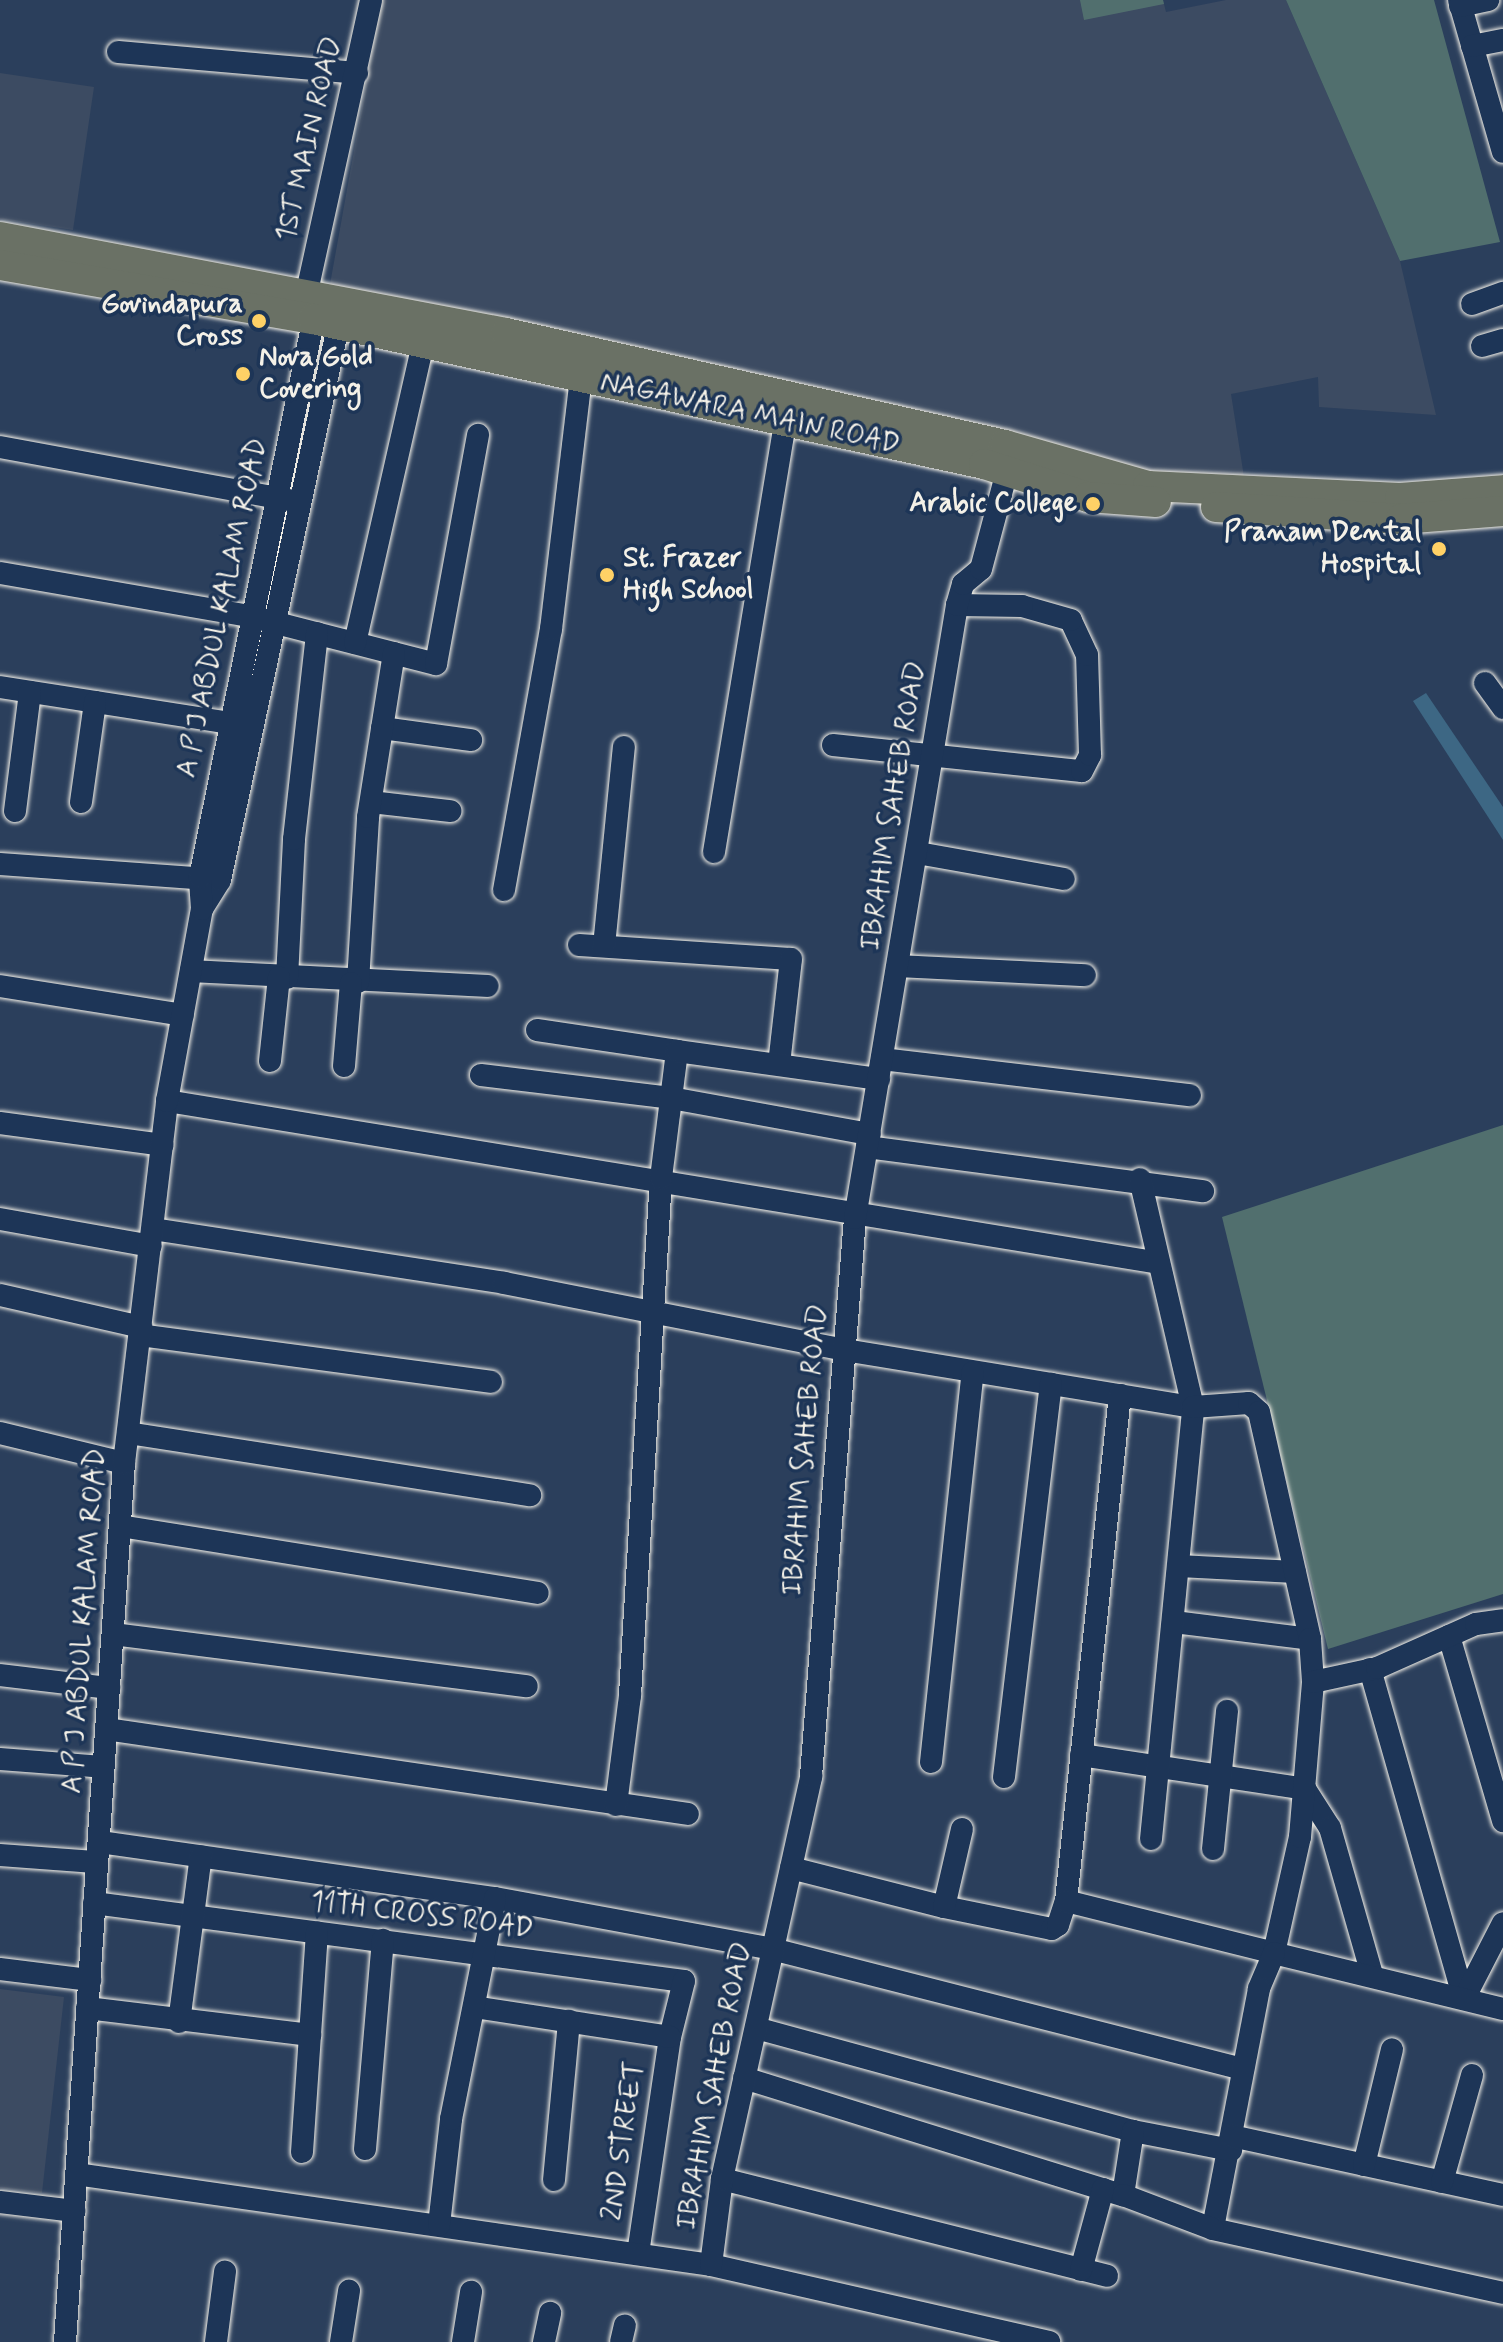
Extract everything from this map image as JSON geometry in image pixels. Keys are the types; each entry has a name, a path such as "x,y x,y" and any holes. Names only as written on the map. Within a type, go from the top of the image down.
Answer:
{"main road":[{"name":"NAGAWARA MAIN ROAD","path":"0,237 325,306 423,344 785,423 944,445 1007,471 1103,499 1401,519 1503,511"},
{"name":"NAGAWARA MAIN ROAD","path":"0,265 325,306"},
{"path":"325,306 944,445 1148,486 1400,498 1503,490"}],"street":[{"name":"1ST MAIN ROAD","path":"325,306 357,73 371,0"},
{"path":"1488,0 1460,3 1500,128 1503,152"},
{"path":"1472,46 1503,40"},
{"path":"118,52 357,73"},
{"path":"1472,304 1503,293"},
{"name":"A P J ABDUL KALAM ROAD","path":"240,724 273,622 287,499 325,306"},
{"path":"355,643 423,344"},
{"path":"504,890 551,629 581,378"},
{"path":"714,852 785,423"},
{"path":"0,573 249,616 436,664 478,435"},
{"path":"0,447 287,499"},
{"path":"833,745 934,758 1082,771 1090,755 1087,655 1071,620 1022,606 957,605 963,584 981,569 1007,471"},
{"name":"A P J ABDUL KALAM ROAD","path":"65,2342 124,1463 167,1101 240,724 249,616 287,499"},
{"name":"IBRAHIM SAHEB ROAD","path":"711,2265 722,2179 811,1776 855,1218 934,758 957,605"},
{"path":"270,1061 283,978 294,839 317,633"},
{"path":"344,1066 355,983 371,802 394,653"},
{"path":"1485,683 1503,708"},
{"path":"0,687 240,724"},
{"path":"15,811 30,692"},
{"path":"81,802 95,702"},
{"path":"382,728 471,740"},
{"path":"604,946 624,747"},
{"path":"371,802 450,811"},
{"path":"918,853 1064,879"},
{"path":"0,864 210,879"},
{"path":"579,945 791,959 779,1064"},
{"path":"898,966 1085,975"},
{"path":"191,971 355,983 488,986"},
{"path":"0,986 183,1015"},
{"path":"537,1030 779,1064 881,1069 1190,1095"},
{"path":"616,1805 630,1695 661,1178 677,1051"},
{"path":"481,1075 671,1098 869,1140 1203,1191"},
{"path":"167,1101 661,1178 855,1218 1159,1263"},
{"path":"0,1123 163,1145"},
{"path":"1140,1179 1193,1407 1151,1839"},
{"path":"0,1219 504,1283 844,1350 1193,1407 1255,1404 1310,1639 1313,1682 1305,1789 1274,1953 1242,2069 1213,2229"},
{"path":"0,1295 140,1331 491,1382"},
{"path":"931,1762 973,1372"},
{"path":"1004,1777 1051,1384"},
{"path":"791,1868 944,1907 1052,1929 1066,1901 1120,1395"},
{"path":"0,1433 124,1463"},
{"path":"128,1433 530,1495"},
{"path":"120,1526 538,1593"},
{"path":"1179,1566 1295,1572"},
{"path":"1313,1682 1370,1669 1449,1636 1503,1620"},
{"path":"1174,1622 1310,1639"},
{"path":"113,1634 527,1686"},
{"path":"1449,1636 1503,1821"},
{"path":"1370,1669 1464,1999"},
{"path":"0,1675 109,1688"},
{"path":"1213,1849 1227,1711"},
{"path":"106,1729 688,1814"},
{"path":"1081,1755 1305,1789 1330,1828 1372,1974"},
{"path":"0,1759 103,1767"},
{"path":"944,1907 962,1829"},
{"path":"0,1855 97,1852 201,1856 495,1898 772,1949 1242,2069"},
{"path":"179,2022 201,1856"},
{"path":"439,2225 451,2119 474,2007 481,1953 495,1898"},
{"path":"1066,1901 1372,1974 1503,2009"},
{"name":"11TH CROSS ROAD","path":"94,1903 684,1981 670,2037"},
{"path":"1464,1999 1503,1923"},
{"path":"302,2152 317,1933"},
{"path":"365,2149 383,1940"},
{"path":"0,1969 90,1980"},
{"path":"474,2007 670,2037"},
{"path":"87,2008 179,2022 310,2035"},
{"path":"554,2180 569,2021"},
{"path":"756,2028 1133,2131 1231,2143 1502,2190"},
{"name":"2ND STREET","path":"638,2253 670,2037"},
{"path":"1364,2165 1392,2049"},
{"path":"1442,2182 1472,2075"},
{"path":"744,2078 1113,2192 1213,2229 1503,2293"},
{"path":"1081,2270 1113,2192 1133,2131"},
{"path":"76,2174 711,2265 1043,2341"},
{"path":"722,2179 1107,2276"},
{"path":"0,2202 74,2211"},
{"path":"216,2342 225,2272"},
{"path":"341,2342 349,2291"},
{"path":"463,2342 471,2292"},
{"path":"544,2342 550,2313"}],"shaded area":[{"path":"381,0 1163,0 1166,12 1226,0 1286,0 1400,261 1436,415 1319,407 1318,377 1231,394 1244,477 1188,480 329,290"},
{"path":"0,73 94,87 73,230 0,219"},
{"path":"1426,693 1503,807 1503,840 1413,701"},
{"path":"0,1989 64,1997 42,2193 0,2188"}],"green space":[{"path":"1080,0 1163,0 1164,4 1084,20"},
{"path":"1286,0 1434,0 1500,242 1400,261"},
{"path":"1503,1125 1503,1594 1328,1649 1222,1217"}],"place":[{"name":"Govindapura Cross","path":"259,321"},
{"name":"Nova Gold Covering","path":"243,374"},
{"name":"Arabic College","path":"1093,504"},
{"name":"Pranam Dental Hospital","path":"1439,549"},
{"name":"St. Frazer High School","path":"607,575"}]}
